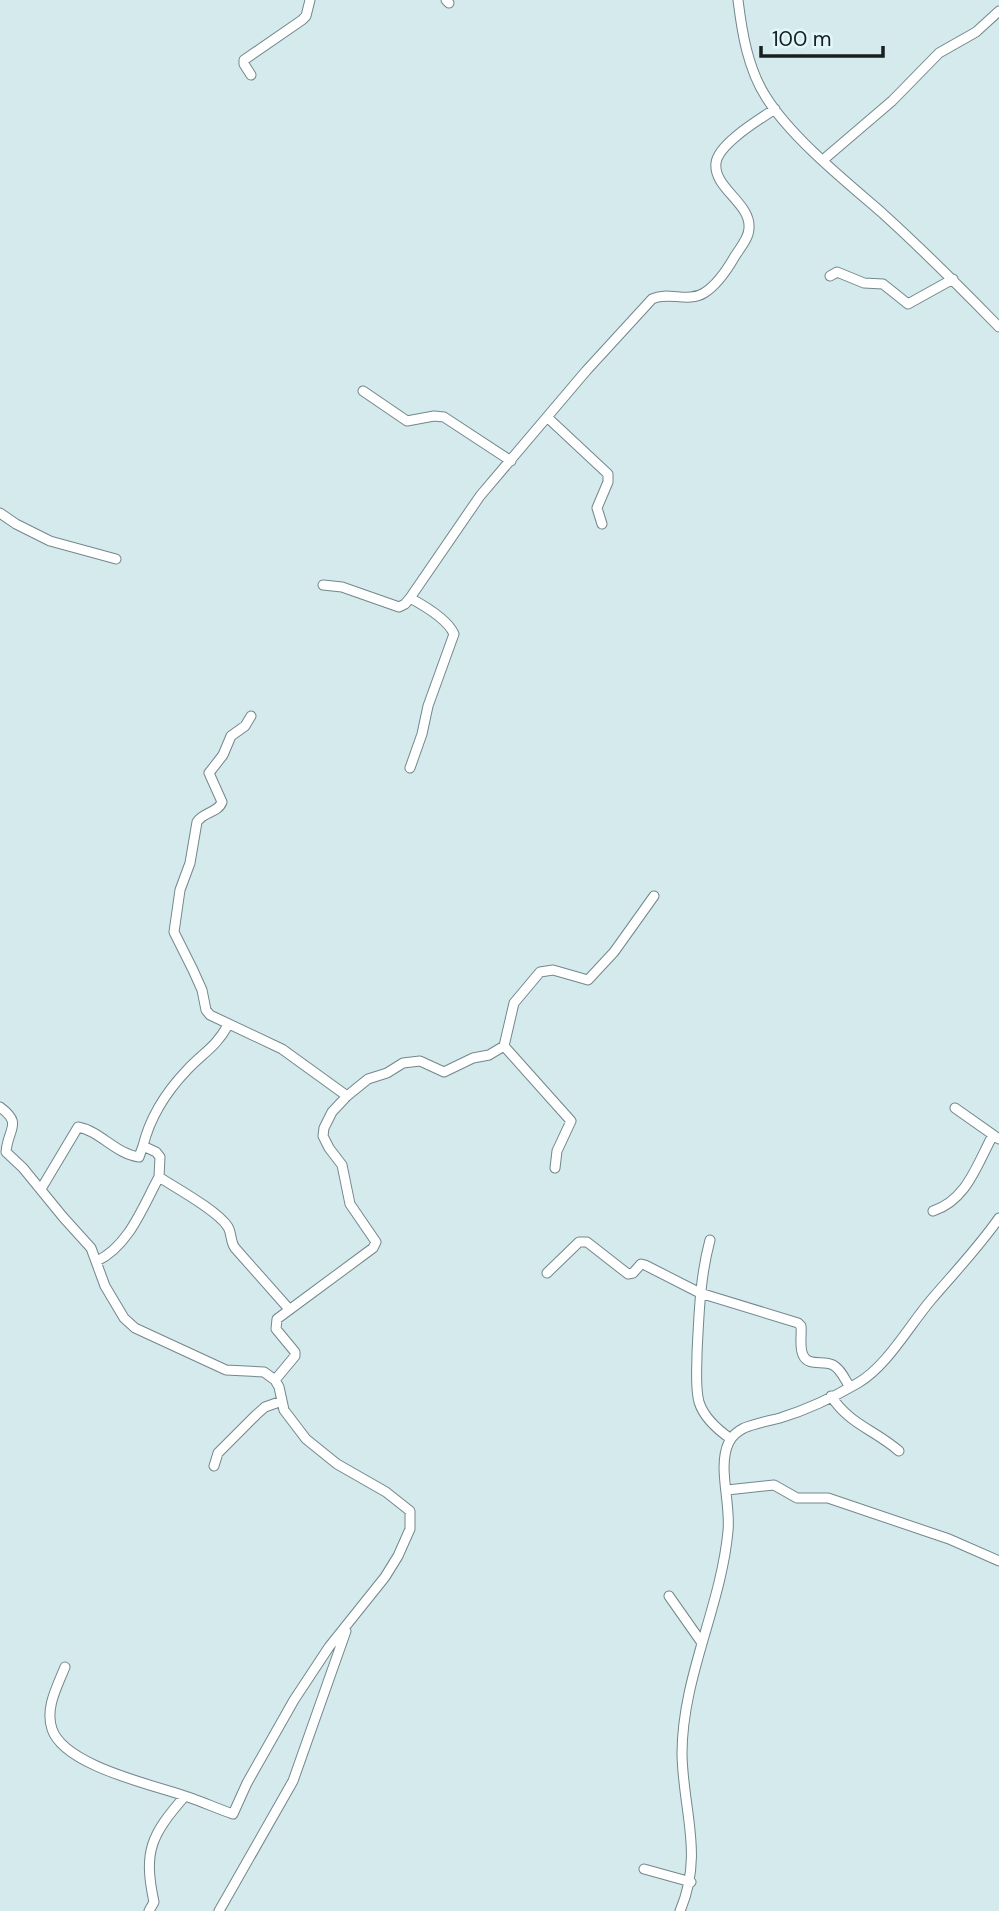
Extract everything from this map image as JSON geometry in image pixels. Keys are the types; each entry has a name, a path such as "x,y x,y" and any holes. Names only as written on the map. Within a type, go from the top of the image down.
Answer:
{"street":[{"path":"251,75 244,61 302,20 310,8 310,0"},
{"path":"738,0 749,58 766,98 823,160 953,279 999,327"},
{"path":"823,160 892,101 939,53 976,32 999,10"},
{"path":"323,585 342,587 399,607 405,604 480,496 652,299 698,296 714,285 730,264 750,226 746,214 718,173 716,162 723,150 741,133 774,108"},
{"path":"830,276 837,272 864,283 883,284 908,304 953,279"},
{"path":"363,391 407,421 444,417 511,461"},
{"path":"547,417 608,474 608,482 597,508 602,524"},
{"path":"0,513 50,541 116,559"},
{"path":"410,598 453,629 454,634 428,706 410,768"},
{"path":"251,716 245,726 231,736 222,758 214,764 209,773 220,795 221,805 197,822 174,927 181,949 202,990 206,1010 228,1025 240,1027 282,1049 346,1096"},
{"path":"275,1380 295,1356 295,1352 274,1326 280,1316 373,1248 376,1242 350,1204 342,1165 323,1136 332,1112 346,1096 369,1080 404,1063 420,1061 443,1072 473,1058 489,1055 504,1046 514,1003 540,972 553,970 588,980 593,977 654,896"},
{"path":"41,1189 78,1126 130,1155 139,1157 157,1109 186,1071 215,1046 228,1025"},
{"path":"504,1046 571,1121 557,1151 555,1168"},
{"path":"0,1107 11,1115 14,1121 6,1152 92,1248 105,1286 124,1318 149,1336 226,1370 264,1372 275,1380 284,1410 306,1439 321,1453 386,1492 410,1511 410,1529 398,1556 286,1713 247,1783 235,1813 126,1778 70,1752 58,1741 52,1730 50,1708 65,1667"},
{"path":"933,1211 945,1207 964,1191 996,1137 955,1108"},
{"path":"97,1261 115,1250 131,1230 159,1177 160,1157 143,1146"},
{"path":"159,1177 221,1219 230,1231 230,1239 235,1248 289,1309"},
{"path":"680,1911 691,1882 692,1851 683,1767 683,1729 702,1643 723,1569 729,1527 723,1462 731,1439 744,1428 782,1417 850,1387 875,1370 999,1219"},
{"path":"547,1273 583,1240 628,1274 633,1273 641,1264 645,1265 700,1293 798,1323 801,1326 804,1359 815,1363 830,1363 837,1367 850,1387"},
{"path":"710,1240 700,1293 696,1380 699,1404 708,1420 731,1439"},
{"path":"831,1396 840,1410 852,1421 882,1436 899,1451"},
{"path":"214,1466 218,1453 256,1415 265,1407 282,1401"},
{"path":"727,1490 774,1485 797,1498 828,1498 949,1538 999,1561"},
{"path":"669,1596 702,1643"},
{"path":"219,1911 293,1781 350,1620"},
{"path":"149,1911 154,1902 148,1867 149,1854 163,1824 185,1796"},
{"path":"644,1869 691,1882"}]}
